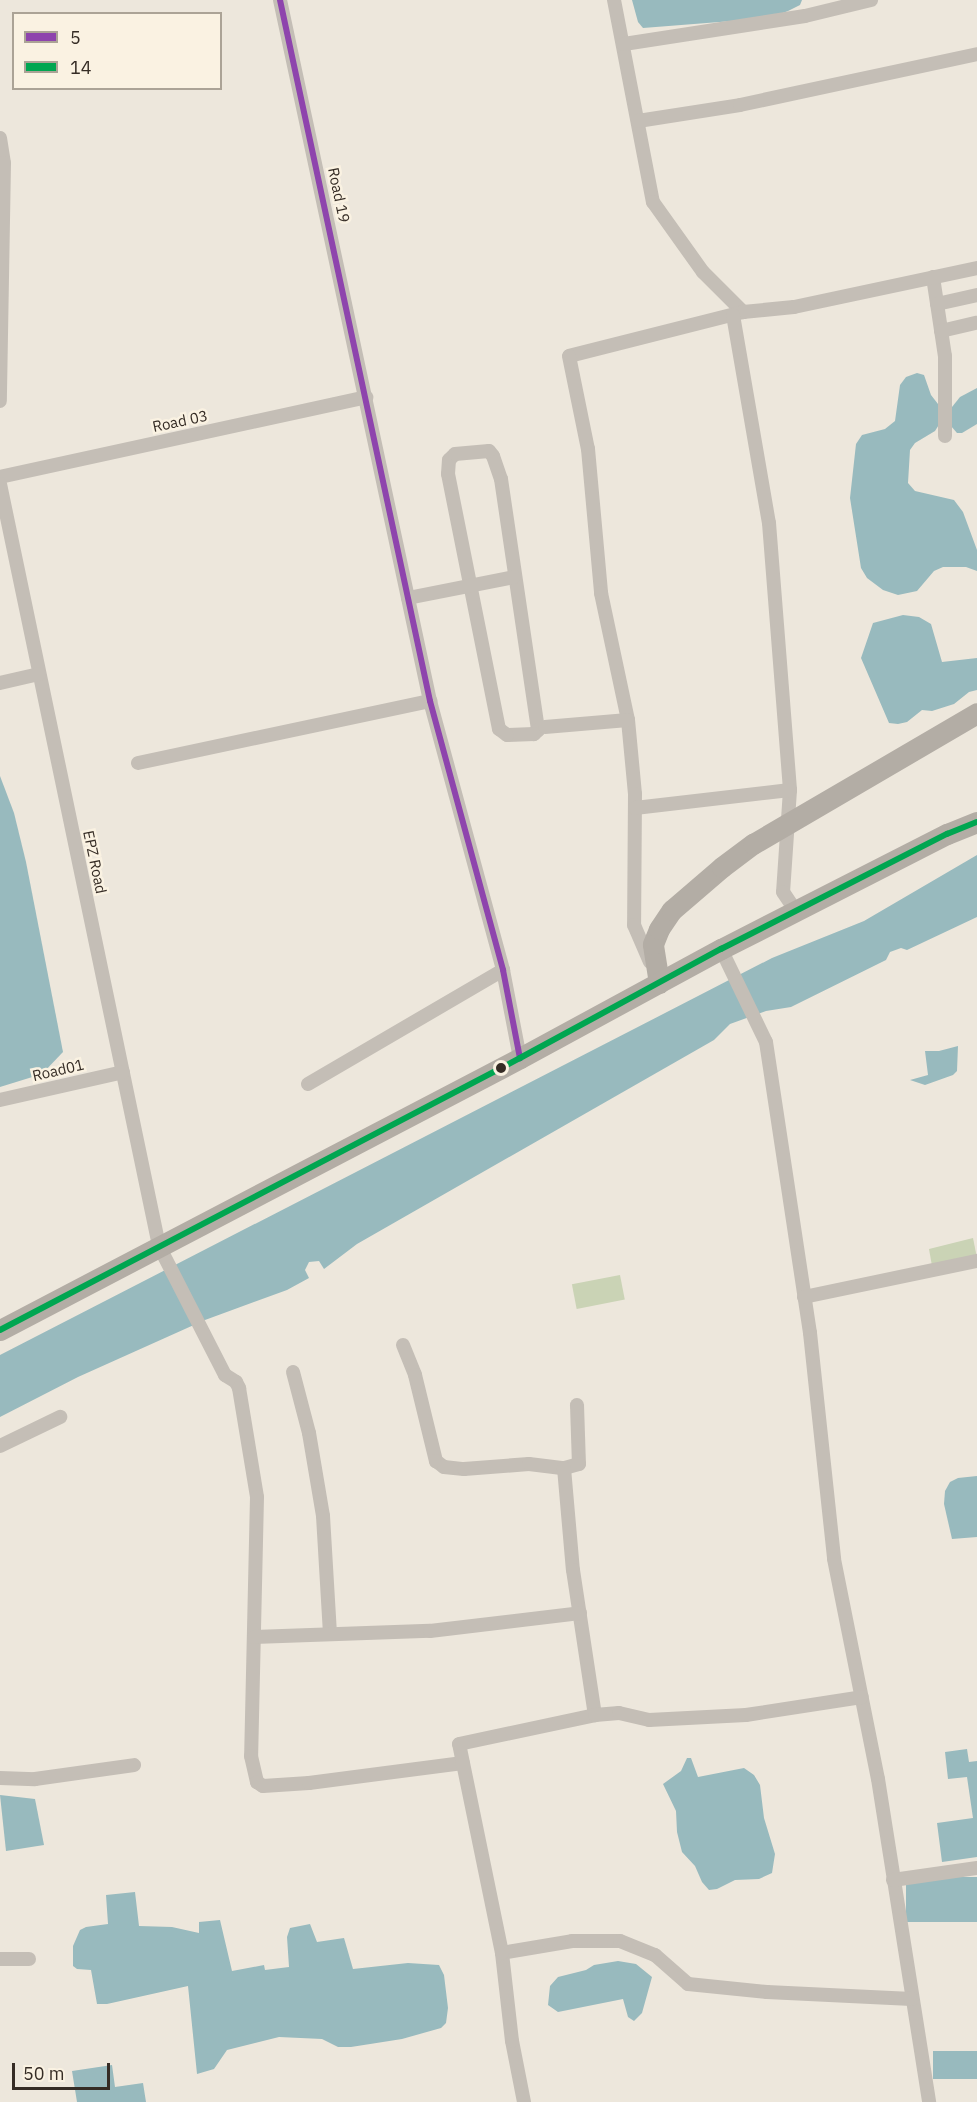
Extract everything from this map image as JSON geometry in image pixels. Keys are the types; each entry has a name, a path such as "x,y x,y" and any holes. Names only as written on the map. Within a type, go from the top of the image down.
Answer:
{"main road":[{"path":"658,983 653,944 672,910 722,867 790,822 977,713"},
{"path":"0,1330 520,1058 721,949 977,822"}],"street":[{"name":"Road 19","path":"280,0 430,700 502,970 520,1058"},
{"path":"614,0 653,202 703,272 738,313 769,523 790,790 790,822 783,892 796,911"},
{"path":"624,44 805,16 871,0"},
{"path":"638,121 740,105 977,54"},
{"path":"0,138 4,163 0,401"},
{"path":"658,983 634,925 635,808 628,720 601,592 588,449 569,356 738,313 794,308 977,268"},
{"path":"933,277 941,330 946,396 945,436"},
{"path":"937,303 977,295"},
{"path":"941,330 977,323"},
{"name":"Road 03","path":"0,477 366,398"},
{"path":"489,452 494,456 501,479 538,730 534,734 507,735 499,729 470,586 448,474 449,460 455,454 489,452"},
{"name":"EPZ Road","path":"0,484 159,1246 225,1375 236,1382 239,1388 257,1497 251,1756 257,1782 263,1785 309,1783 463,1763"},
{"path":"408,598 514,577"},
{"path":"0,683 39,674"},
{"path":"138,763 430,700"},
{"path":"545,728 628,720"},
{"path":"635,808 790,790"},
{"path":"721,949 766,1042 804,1297 834,1559 861,1697 929,2102"},
{"path":"308,1084 502,970"},
{"name":"Road01","path":"0,1100 123,1072"},
{"path":"804,1297 977,1261"},
{"path":"403,1345 415,1375 436,1461 444,1467 464,1469 529,1464 564,1468 579,1464 577,1405"},
{"path":"293,1372 309,1433 323,1516 330,1634"},
{"path":"0,1446 60,1418"},
{"path":"564,1468 572,1559 595,1715"},
{"path":"254,1636 430,1631 580,1613"},
{"path":"524,2102 512,2041 502,1953 459,1744 595,1715 619,1713 649,1720 746,1715 861,1697"},
{"path":"0,1779 35,1779 134,1765"},
{"path":"893,1880 977,1868"},
{"path":"502,1953 572,1941 620,1941 655,1955 688,1984 767,1992 912,1999"},
{"path":"0,1959 29,1959"}],"green space":[{"path":"973,1238 977,1258 932,1266 929,1249"},
{"path":"620,1275 625,1300 577,1309 572,1284"}],"water":[{"path":"632,0 802,0 800,5 770,18 643,28 638,22"},
{"path":"917,373 924,375 931,395 938,404 940,423 935,431 915,443 910,450 908,483 915,491 954,500 963,512 977,550 977,571 966,567 943,567 934,571 917,591 898,595 883,590 867,578 861,568 850,498 856,444 862,435 885,429 895,421 900,385 906,377"},
{"path":"977,388 977,424 962,433 957,433 951,426 949,416 952,407 960,397"},
{"path":"903,615 919,617 931,624 942,662 977,658 977,690 969,692 954,704 932,711 922,710 907,722 898,724 889,723 861,658 873,623"},
{"path":"0,776 14,813 26,862 63,1052 42,1074 0,1087"},
{"path":"977,855 977,917 907,950 901,948 890,952 886,960 791,1007 766,1011 730,1024 714,1040 357,1244 324,1269 319,1261 309,1262 305,1270 309,1278 287,1290 205,1320 78,1377 0,1417 0,1355 772,958 864,921"},
{"path":"958,1046 957,1071 953,1075 925,1085 910,1080 928,1075 925,1051 939,1051"},
{"path":"977,1476 977,1537 952,1539 944,1504 945,1491 950,1482 958,1478"},
{"path":"967,1749 969,1762 977,1761 977,1857 942,1862 937,1823 973,1818 967,1777 948,1779 945,1752"},
{"path":"687,1758 691,1758 698,1777 744,1768 754,1775 760,1785 764,1818 775,1854 772,1873 759,1879 735,1880 717,1889 709,1890 702,1882 695,1866 682,1852 677,1832 676,1811 663,1784 681,1771"},
{"path":"0,1795 35,1799 44,1845 6,1851"},
{"path":"906,1877 977,1877 977,1922 906,1922"},
{"path":"135,1892 139,1926 172,1927 199,1933 199,1922 220,1920 232,1971 264,1965 265,1970 289,1967 287,1937 290,1928 310,1924 317,1942 344,1938 353,1969 408,1963 439,1965 444,1975 448,2008 446,2023 441,2028 402,2039 351,2047 338,2047 322,2039 279,2037 227,2050 214,2069 197,2074 188,1986 107,2004 97,2004 91,1970 77,1969 73,1966 73,1946 80,1930 108,1924 106,1895"},
{"path":"618,1961 636,1964 652,1977 642,2013 634,2021 628,2017 623,1999 558,2012 548,2005 550,1986 558,1977 586,1970 594,1965"},
{"path":"933,2051 977,2051 977,2079 933,2079"},
{"path":"112,2065 115,2087 143,2083 146,2102 77,2102 72,2071"}],"transit line":[{"name":"5","path":"280,0 430,701 503,970 520,1058"},
{"name":"14","path":"0,1330 520,1058 721,949 947,834 977,822"}]}
